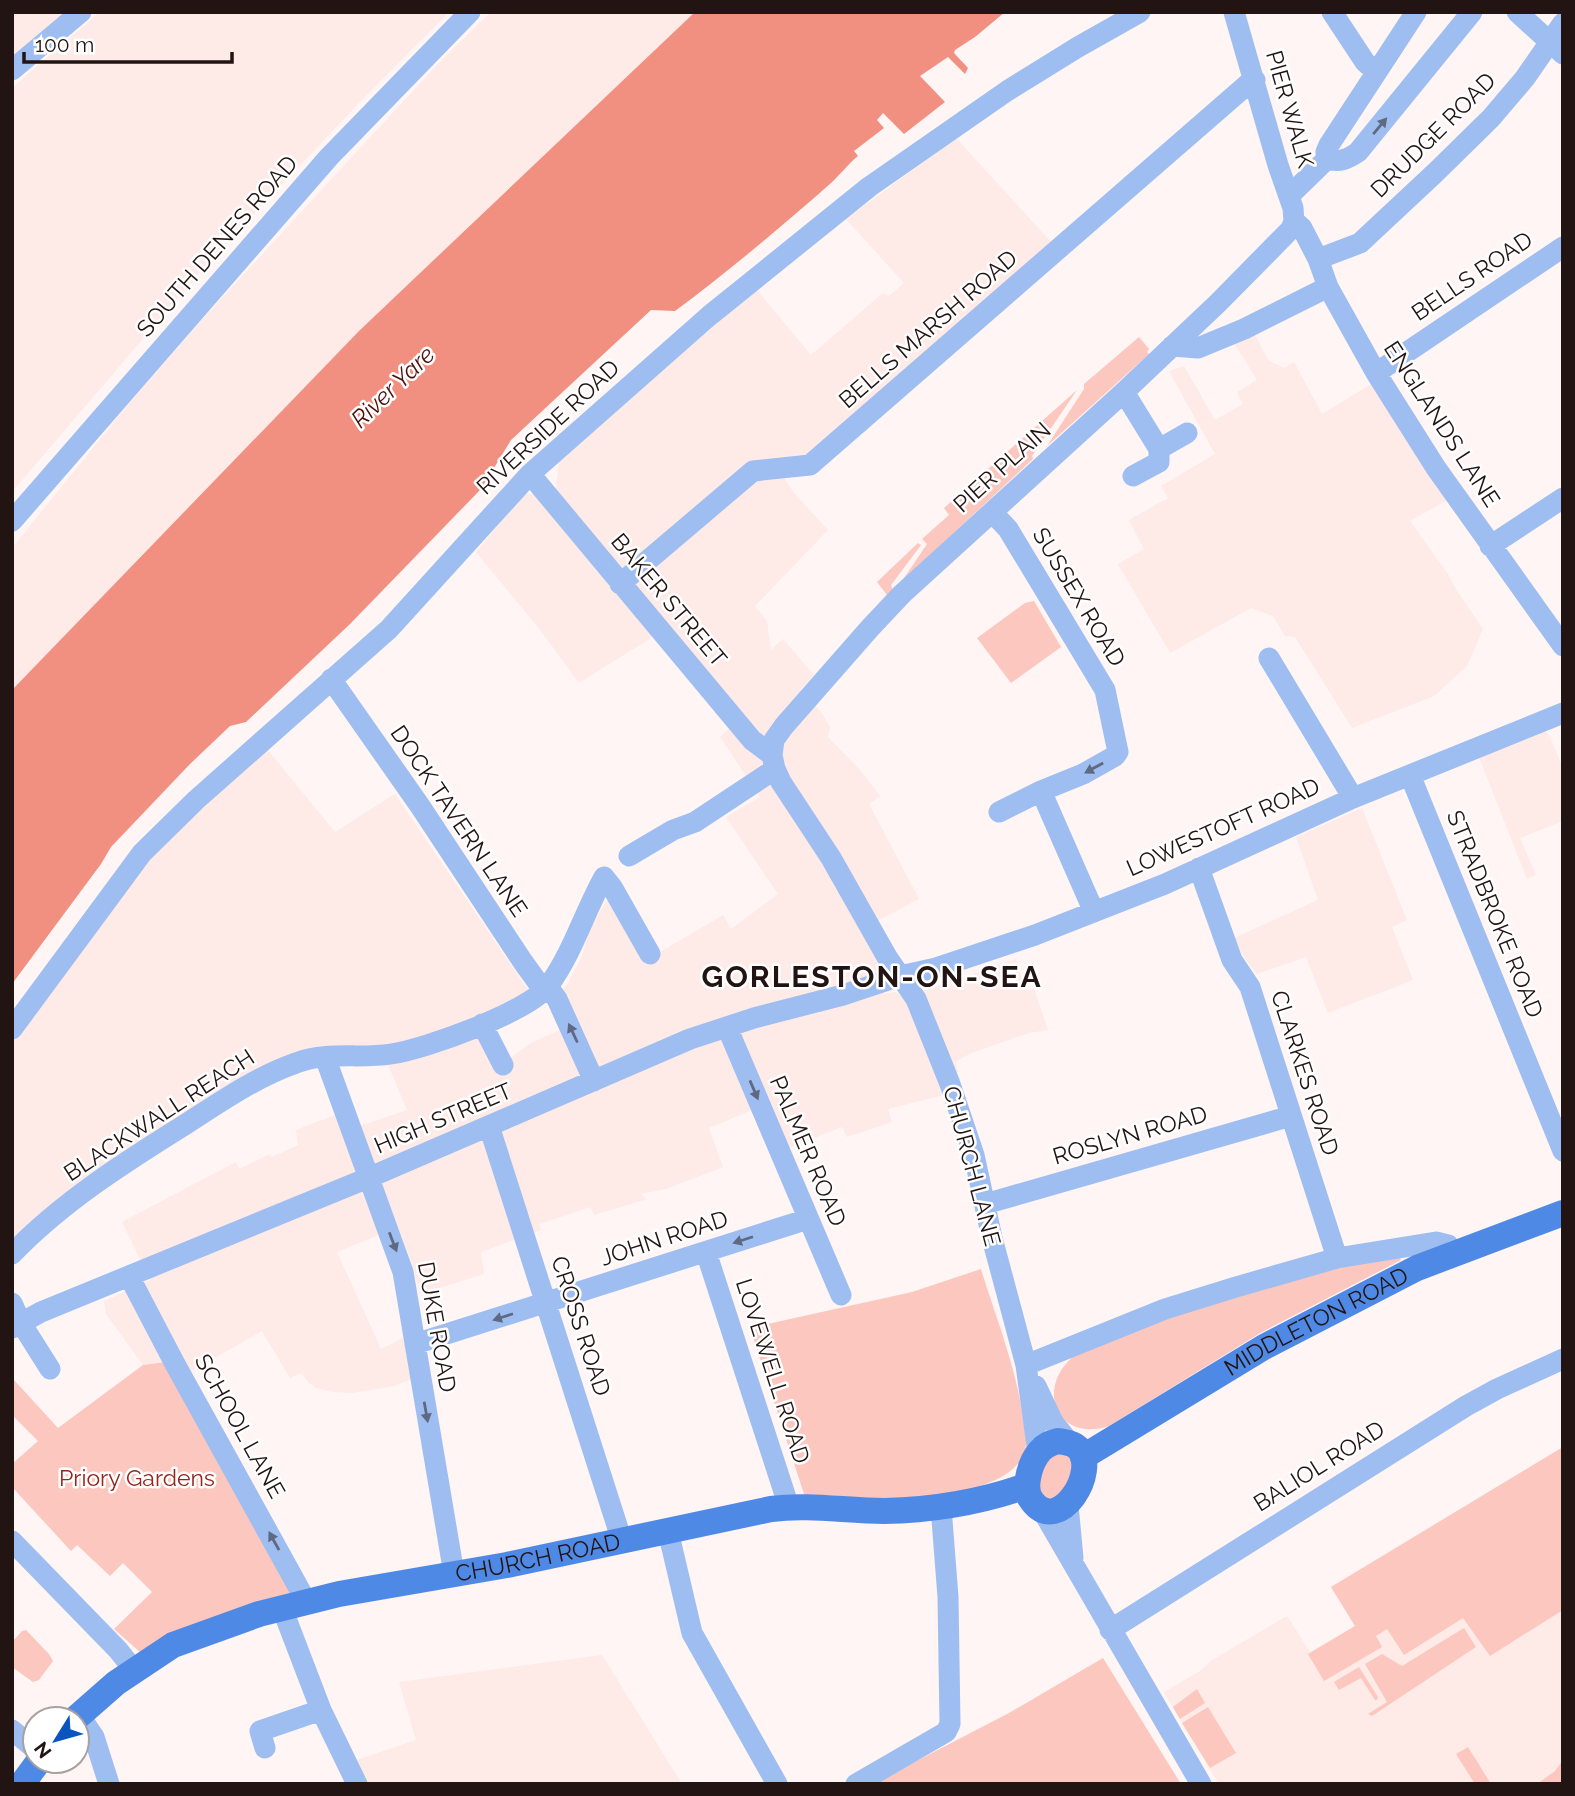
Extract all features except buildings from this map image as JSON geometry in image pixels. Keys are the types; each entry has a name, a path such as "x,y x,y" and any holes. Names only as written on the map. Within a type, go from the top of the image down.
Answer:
{"main road":[{"name":"MIDDLETON ROAD","path":"1077,1450 1264,1347 1417,1268 1563,1213"},
{"path":"1026,1486 1030,1500 1055,1507 1081,1479 1084,1467 1077,1450 1058,1441 1038,1453"},
{"name":"CHURCH LANE","path":"1026,1486 1038,1453"},
{"name":"CHURCH ROAD","path":"91,1705 134,1670 173,1644 294,1604 622,1541 753,1512 789,1507 884,1511 941,1507 1026,1486"}],"street":[{"path":"12,70 80,12"},
{"name":"SOUTH DENES ROAD","path":"12,521 329,157 470,12"},
{"name":"RIVERSIDE ROAD","path":"12,1029 142,853 196,800 389,629 530,474 709,316 788,250 875,183 1007,91 1140,12"},
{"name":"PIER WALK","path":"1234,12 1289,195 1294,221"},
{"path":"1332,12 1365,62 1376,72"},
{"path":"1327,159 1329,145 1416,12"},
{"path":"1327,159 1335,162 1358,152 1472,12"},
{"path":"1517,12 1556,48"},
{"name":"DRUDGE ROAD","path":"1318,258 1360,243 1369,236 1491,118 1525,78 1556,48 1563,23"},
{"name":"BELLS MARSH ROAD","path":"620,584 753,471 810,465 1255,80"},
{"path":"1289,195 1327,159"},
{"name":"ENGLANDS LANE","path":"1294,221 1302,228 1318,258 1328,287 1376,373 1436,468 1563,646"},
{"name":"PIER PLAIN","path":"773,762 774,740 784,726 902,594 1124,392 1286,236 1294,221"},
{"name":"BELLS ROAD","path":"1376,373 1563,247"},
{"path":"1172,346 1198,348 1244,329 1328,287"},
{"path":"1124,392 1158,449 1159,462 1133,475"},
{"path":"1158,449 1187,433"},
{"name":"BAKER STREET","path":"530,474 620,584 773,762 900,976"},
{"path":"1490,546 1563,498"},
{"name":"SUSSEX ROAD","path":"992,512 1008,529 1105,690 1118,752 1083,774 999,812"},
{"path":"1271,673 1353,798"},
{"name":"DOCK TAVERN LANE","path":"331,679 420,806 523,962 557,999 594,1081"},
{"name":"LOWESTOFT ROAD","path":"900,976 974,956 1094,912 1353,798 1561,717"},
{"path":"629,856 673,830 695,822 773,762"},
{"name":"STRADBROKE ROAD","path":"1410,775 1563,1151"},
{"path":"1041,791 1094,912"},
{"name":"CLARKES ROAD","path":"1199,868 1232,960 1250,987 1336,1258"},
{"name":"BLACKWALL REACH","path":"12,1254 33,1233 137,1155 262,1076 300,1061 325,1057 387,1055 442,1042 482,1024 546,989 570,954 590,903 604,877 650,954"},
{"name":"HIGH STREET","path":"15,1318 41,1312 368,1178 690,1038 900,976"},
{"name":"CHURCH LANE","path":"900,976 915,999 950,1084 974,1155 1026,1365 1038,1453"},
{"path":"482,1024 503,1065"},
{"name":"PALMER ROAD","path":"727,1027 841,1295"},
{"name":"DUKE ROAD","path":"325,1057 403,1272 454,1574"},
{"name":"ROSLYN ROAD","path":"985,1204 1291,1116"},
{"name":"CROSS ROAD","path":"489,1126 622,1541"},
{"name":"JOHN ROAD","path":"415,1344 808,1219"},
{"path":"1026,1365 1166,1309 1336,1258 1436,1242 1448,1245 1452,1254"},
{"name":"LOVEWELL ROAD","path":"706,1252 789,1507"},
{"name":"SCHOOL LANE","path":"129,1276 294,1604 321,1710 357,1784"},
{"path":"15,1318 50,1370"},
{"name":"BALIOL ROAD","path":"1110,1630 1466,1406 1563,1359"},
{"name":"CHURCH LANE","path":"1026,1365 1053,1422 1077,1450"},
{"path":"856,1784 946,1732 950,1724 948,1597 941,1507"},
{"path":"1055,1507 1075,1570 1201,1784"},
{"path":"668,1531 692,1633 777,1784"},
{"path":"12,1541 118,1650 134,1670"},
{"path":"260,1730 321,1710"},
{"path":"91,1733 109,1784"}],"shaded area":[{"path":"12,12 68,12 12,59"},
{"path":"100,12 449,12 205,266 12,492 12,88"},
{"path":"491,12 695,12 359,331 12,690 12,548 131,401 208,313 436,66"},
{"path":"956,138 1052,243 784,478 828,530 755,606 767,621 771,650 783,639 814,675 800,690 821,712 830,727 828,737 860,770 880,796 869,804 919,899 865,927 880,963 877,977 884,994 895,992 904,997 1016,959 1026,991 1034,989 1048,1030 1029,1033 971,1053 955,1062 958,1072 939,1079 944,1095 888,1109 892,1122 847,1137 842,1127 788,1148 757,1108 709,1128 723,1167 666,1189 640,1194 647,1199 594,1215 590,1207 539,1224 541,1230 481,1252 484,1274 420,1294 398,1227 337,1252 381,1349 407,1336 411,1379 395,1386 352,1393 332,1392 316,1388 301,1373 290,1378 262,1331 188,1373 166,1362 143,1365 106,1314 104,1301 150,1280 122,1222 236,1162 239,1169 270,1154 272,1157 298,1145 296,1130 343,1112 351,1129 407,1110 386,1060 417,1058 455,1047 487,1032 508,1060 529,1044 564,1028 554,1000 567,985 582,956 590,928 614,889 657,954 723,915 731,929 778,894 726,817 760,797 720,737 729,728 654,636 579,683 541,631 476,552 524,493 534,494 541,501 556,488 559,462 756,289 811,355 883,293 889,296 904,283 846,219"},
{"path":"1255,335 1268,360 1284,368 1294,362 1322,414 1373,383 1449,499 1410,521 1483,629 1467,666 1434,696 1352,728 1295,637 1285,636 1273,616 1251,608 1170,653 1118,564 1144,549 1129,520 1168,498 1161,486 1215,454 1169,371 1184,366 1215,420 1243,404 1237,392 1257,380 1234,343"},
{"path":"1544,730 1550,737 1563,768 1563,821 1520,838 1536,875 1527,879 1479,757"},
{"path":"267,749 335,832 395,794 530,993 422,1042 319,1050 12,1247 12,1043 115,899 172,834"},
{"path":"1362,808 1407,920 1392,927 1413,980 1328,1013 1306,957 1256,974 1232,939 1318,900 1296,837"},
{"path":"1563,1447 1563,1784 1219,1784 1164,1692 1287,1616 1310,1652 1355,1626 1331,1587"},
{"path":"602,1655 682,1784 368,1784 357,1760 416,1740 399,1682"}],"green space":[{"path":"1139,337 1149,349 1149,354 1047,446 1084,389 1084,384"},
{"path":"1077,390 1032,456 1033,459 902,581 927,544 922,539 949,515 944,508"},
{"path":"918,543 921,545 891,585 893,590 887,595 877,582"},
{"path":"1034,601 1061,647 1011,683 977,638 1025,603"},
{"path":"1396,1251 1401,1260 1262,1332 1109,1426 1090,1429 1075,1427 1064,1419 1057,1409 1054,1396 1056,1382 1063,1368 1086,1348 1224,1298"},
{"path":"981,1269 1011,1361 1020,1399 1026,1445 1016,1466 995,1480 965,1490 930,1496 858,1499 805,1497 750,1328 912,1292"},
{"name":"Priory Gardens","path":"166,1362 304,1590 141,1653 114,1629 152,1592 123,1563 110,1576 77,1545 71,1551 12,1487 12,1464 38,1441 12,1415 12,1373 14,1380 58,1428 143,1365"},
{"path":"1563,1447 1563,1610 1490,1656 1463,1618 1404,1655 1387,1629 1376,1636 1382,1647 1324,1681 1308,1654 1355,1626 1331,1587"},
{"path":"1067,1453 1074,1464 1063,1494 1044,1500 1037,1482 1049,1455"},
{"path":"1464,1628 1476,1647 1372,1716 1368,1714 1387,1702 1365,1664 1382,1654 1402,1666"},
{"path":"26,1630 53,1661 39,1680 33,1682 12,1667 12,1642"},
{"path":"1103,1658 1181,1784 872,1784 1009,1713"},
{"path":"1359,1667 1378,1697 1377,1700 1361,1678 1339,1690 1334,1682"},
{"path":"1197,1689 1205,1703 1180,1719 1173,1707"},
{"path":"1208,1707 1236,1753 1210,1768 1182,1723"},
{"path":"1468,1747 1491,1784 1475,1784 1456,1754"},
{"path":"1563,1760 1563,1784 1537,1784 1555,1771"}],"water":[{"name":"River Yare","path":"695,12 1005,12 955,50 954,53 968,68 965,74 948,57 920,76 945,102 904,134 883,113 877,120 884,128 854,151 858,156 831,183 675,311 651,310 511,440 481,489 350,624 246,722 230,726 111,847 12,984 12,690 359,331"}],"district":[{"name":"GORLESTON-ON-SEA","path":"872,977"}]}
